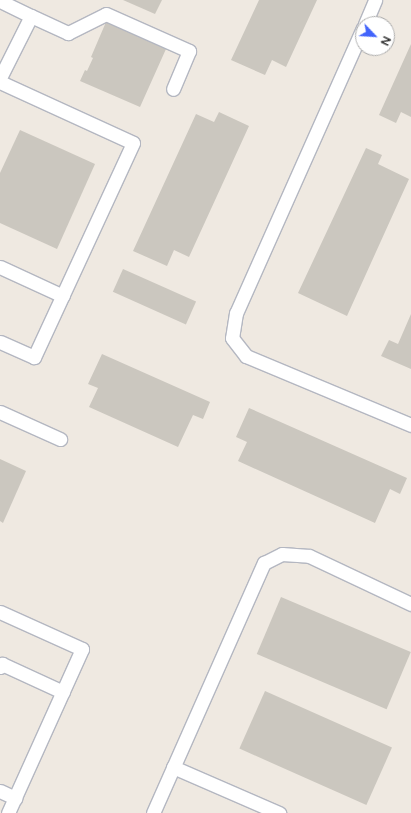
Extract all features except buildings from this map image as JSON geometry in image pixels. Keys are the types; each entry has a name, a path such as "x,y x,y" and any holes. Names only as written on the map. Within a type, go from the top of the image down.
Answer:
{"lane":[{"path":"368,16 375,0"},
{"path":"0,1 68,33 106,14 189,51 172,89"},
{"path":"0,78 31,16"},
{"path":"355,46 236,313 232,338 246,356 411,425"},
{"path":"0,82 133,143 34,358 0,342"},
{"path":"0,267 63,296"},
{"path":"0,412 60,439"},
{"path":"153,813 264,563 282,554 309,556 411,604"},
{"path":"0,612 82,649 8,813"},
{"path":"0,667 2,664 63,692"},
{"path":"174,767 279,813"},
{"path":"0,791 15,798"}]}
